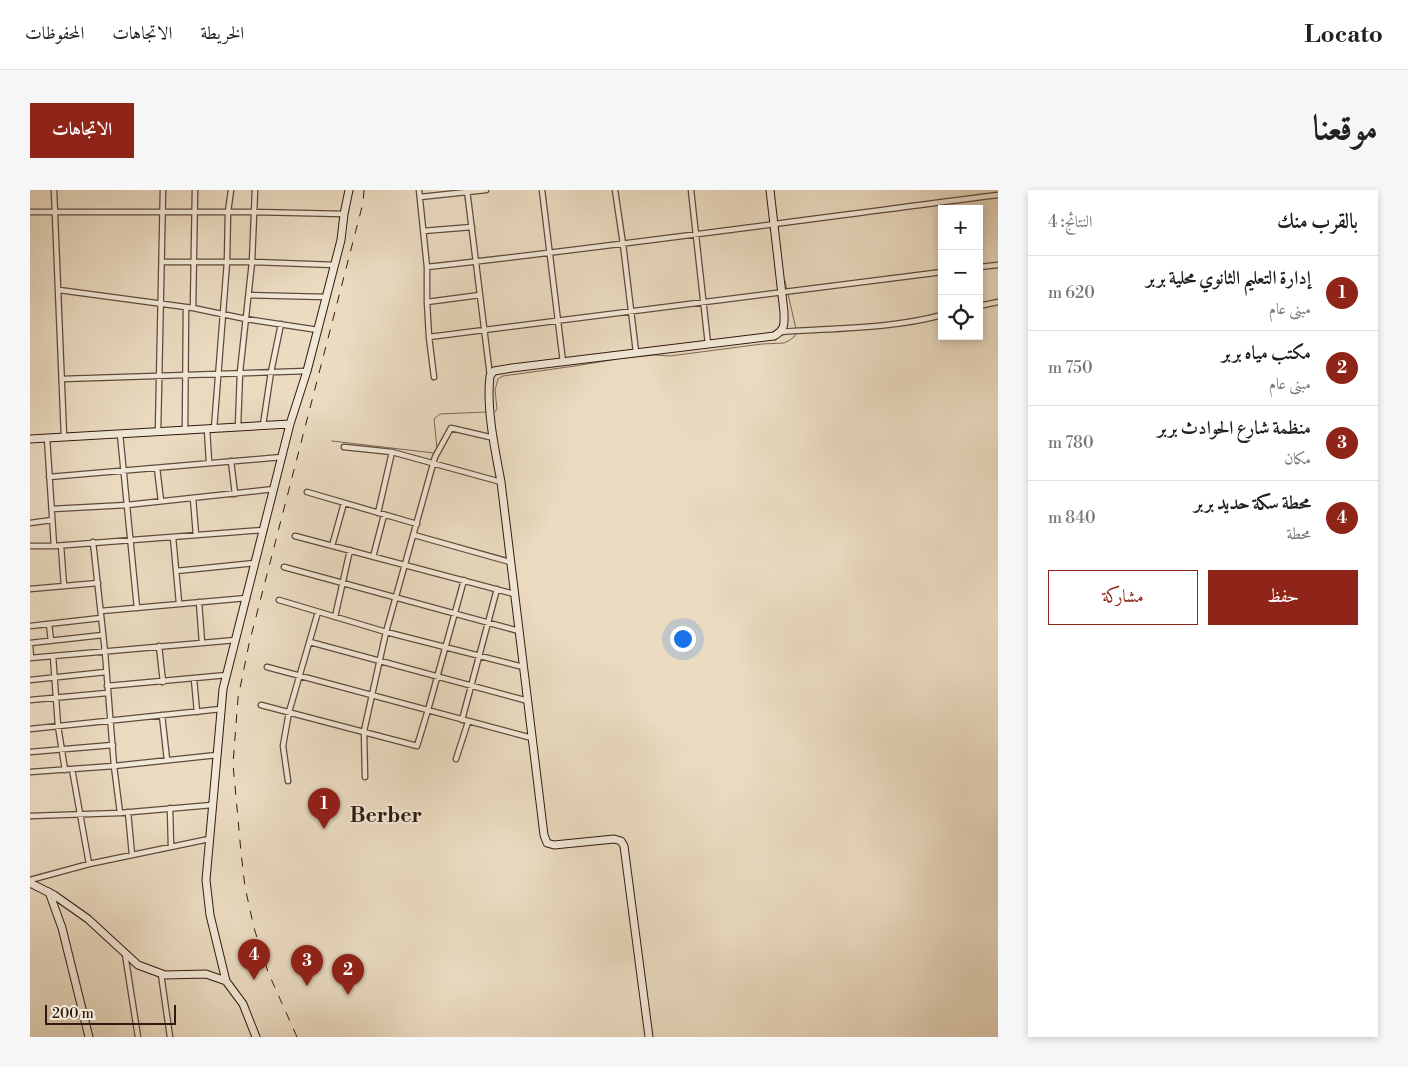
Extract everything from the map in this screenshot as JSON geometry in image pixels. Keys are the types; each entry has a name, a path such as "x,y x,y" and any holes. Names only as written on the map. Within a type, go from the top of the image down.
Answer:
{"street":[{"path":"54,190 64,437"},
{"path":"158,432 163,190"},
{"path":"194,308 195,190"},
{"path":"209,462 210,429 218,373 223,314 228,212 231,190"},
{"path":"238,427 240,372 252,262 255,190"},
{"path":"256,1037 243,1004 226,981 210,915 206,880 223,690 290,424 307,371 341,240 344,214 350,190"},
{"path":"419,190 427,267 429,337 434,377"},
{"path":"420,197 486,190"},
{"path":"542,190 563,362"},
{"path":"615,190 636,352"},
{"path":"691,190 708,344"},
{"path":"770,190 782,291 784,326 781,332"},
{"path":"467,191 490,376 489,385 494,438 544,835 547,843 554,845 614,839 621,841 624,846 649,1037"},
{"path":"427,267 549,254 998,195"},
{"path":"30,212 344,214"},
{"path":"423,231 472,227"},
{"path":"162,262 195,261 334,265"},
{"path":"983,267 998,265"},
{"path":"429,337 938,272"},
{"path":"59,290 160,305 194,308 246,319 318,330"},
{"path":"249,295 326,296"},
{"path":"428,302 480,295"},
{"path":"983,305 998,302"},
{"path":"185,431 186,308"},
{"path":"490,376 494,371 774,336 781,332 903,323 938,316"},
{"path":"263,425 281,324"},
{"path":"62,379 307,371"},
{"path":"30,439 290,424"},
{"path":"366,777 364,731 371,695 386,632 435,457 451,428 494,438"},
{"path":"120,434 137,608"},
{"path":"48,438 54,546"},
{"path":"344,447 392,452 433,465 500,482"},
{"path":"378,513 392,452"},
{"path":"50,478 209,462 282,457"},
{"path":"231,461 235,494"},
{"path":"157,468 160,501"},
{"path":"52,509 126,505 274,489"},
{"path":"307,492 417,524"},
{"path":"193,498 196,535"},
{"path":"332,546 344,503"},
{"path":"373,557 384,515"},
{"path":"30,523 52,520"},
{"path":"30,546 61,546 264,530"},
{"path":"414,535 510,562"},
{"path":"295,536 514,594"},
{"path":"173,537 179,603"},
{"path":"93,542 120,813"},
{"path":"61,546 64,586"},
{"path":"335,617 350,550"},
{"path":"176,571 256,563"},
{"path":"284,567 519,631"},
{"path":"261,704 416,746 428,710 464,580"},
{"path":"30,589 98,583"},
{"path":"462,720 497,589"},
{"path":"101,612 179,603 247,598"},
{"path":"279,600 444,648 524,667"},
{"path":"199,602 202,643"},
{"path":"288,781 283,746 289,712 318,612"},
{"path":"30,626 102,618"},
{"path":"49,624 51,641"},
{"path":"103,635 30,644 31,658 236,640"},
{"path":"310,642 528,701"},
{"path":"159,646 163,682"},
{"path":"53,656 55,698 65,770"},
{"path":"267,667 532,738"},
{"path":"30,680 106,672"},
{"path":"107,686 227,675"},
{"path":"194,679 197,712"},
{"path":"30,700 107,693"},
{"path":"30,729 221,709"},
{"path":"162,716 167,760"},
{"path":"456,759 468,722"},
{"path":"30,752 113,744"},
{"path":"30,772 114,766 217,755"},
{"path":"72,769 89,864"},
{"path":"30,816 120,813 212,805"},
{"path":"170,808 171,847"},
{"path":"128,812 132,855"},
{"path":"30,882 89,864 209,839"},
{"path":"30,882 88,919 138,965 165,975 206,974 226,981"},
{"path":"48,892 62,928 89,1037"},
{"path":"125,953 138,1037"},
{"path":"161,974 170,1037"}],"waterway":[{"path":"785,281 787,290"},
{"path":"788,294 796,329"},
{"path":"623,358 655,355 670,356 784,343 795,336 796,333"},
{"path":"495,412 497,409 495,390 498,379 503,376 617,359"},
{"path":"437,448 434,419 440,414 486,412"},
{"path":"332,441 434,453 435,451"}],"railway":[{"path":"297,1037 268,972 254,928 245,887 233,764 238,698 249,644 363,203 364,190"}],"place":[{"name":"إدارة التعليم الثانوي محلية بربر","path":"324,829"},
{"name":"محطة سكة حديد بربر","path":"254,980"},
{"name":"منظمة شارع الحوادث بربر","path":"307,986"},
{"name":"مكتب مياه بربر","path":"348,995"}],"district":[{"name":"Berber","path":"386,816"}]}
